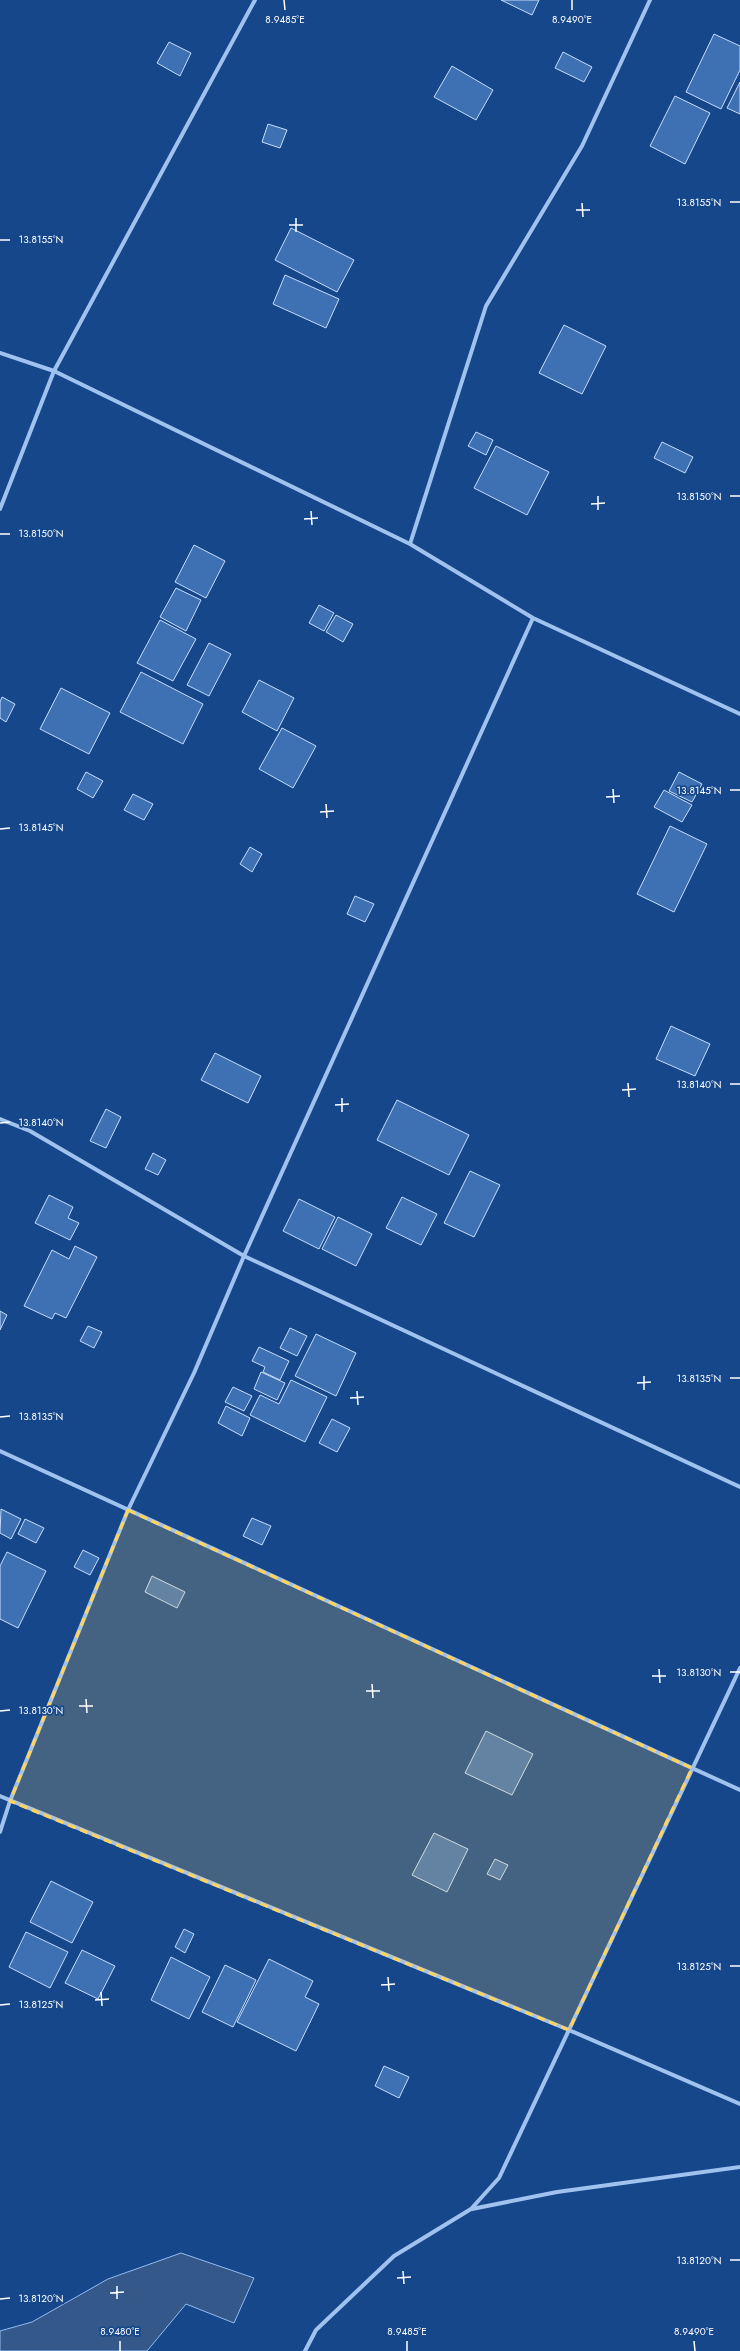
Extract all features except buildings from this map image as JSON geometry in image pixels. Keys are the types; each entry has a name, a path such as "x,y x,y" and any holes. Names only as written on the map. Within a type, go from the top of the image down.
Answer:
{"street":[{"path":"0,509 54,371 255,0"},
{"path":"410,544 486,306 582,146 650,0"},
{"path":"0,353 54,371 410,544 533,618 740,714"},
{"path":"0,1832 10,1801 128,1510 194,1374 244,1256 533,618"},
{"path":"0,1119 30,1131 244,1256 740,1487"},
{"path":"0,1451 740,1790"},
{"path":"305,2351 316,2330 394,2256 471,2209 499,2178 740,1668"},
{"path":"0,1796 569,2030 740,2104"},
{"path":"471,2209 557,2192 740,2167"}],"highlighted area":[{"path":"128,1510 692,1768 569,2030 10,1801"}],"water":[{"path":"181,2253 254,2278 234,2323 186,2304 147,2351 0,2351 0,2331 32,2322 108,2279"}]}
